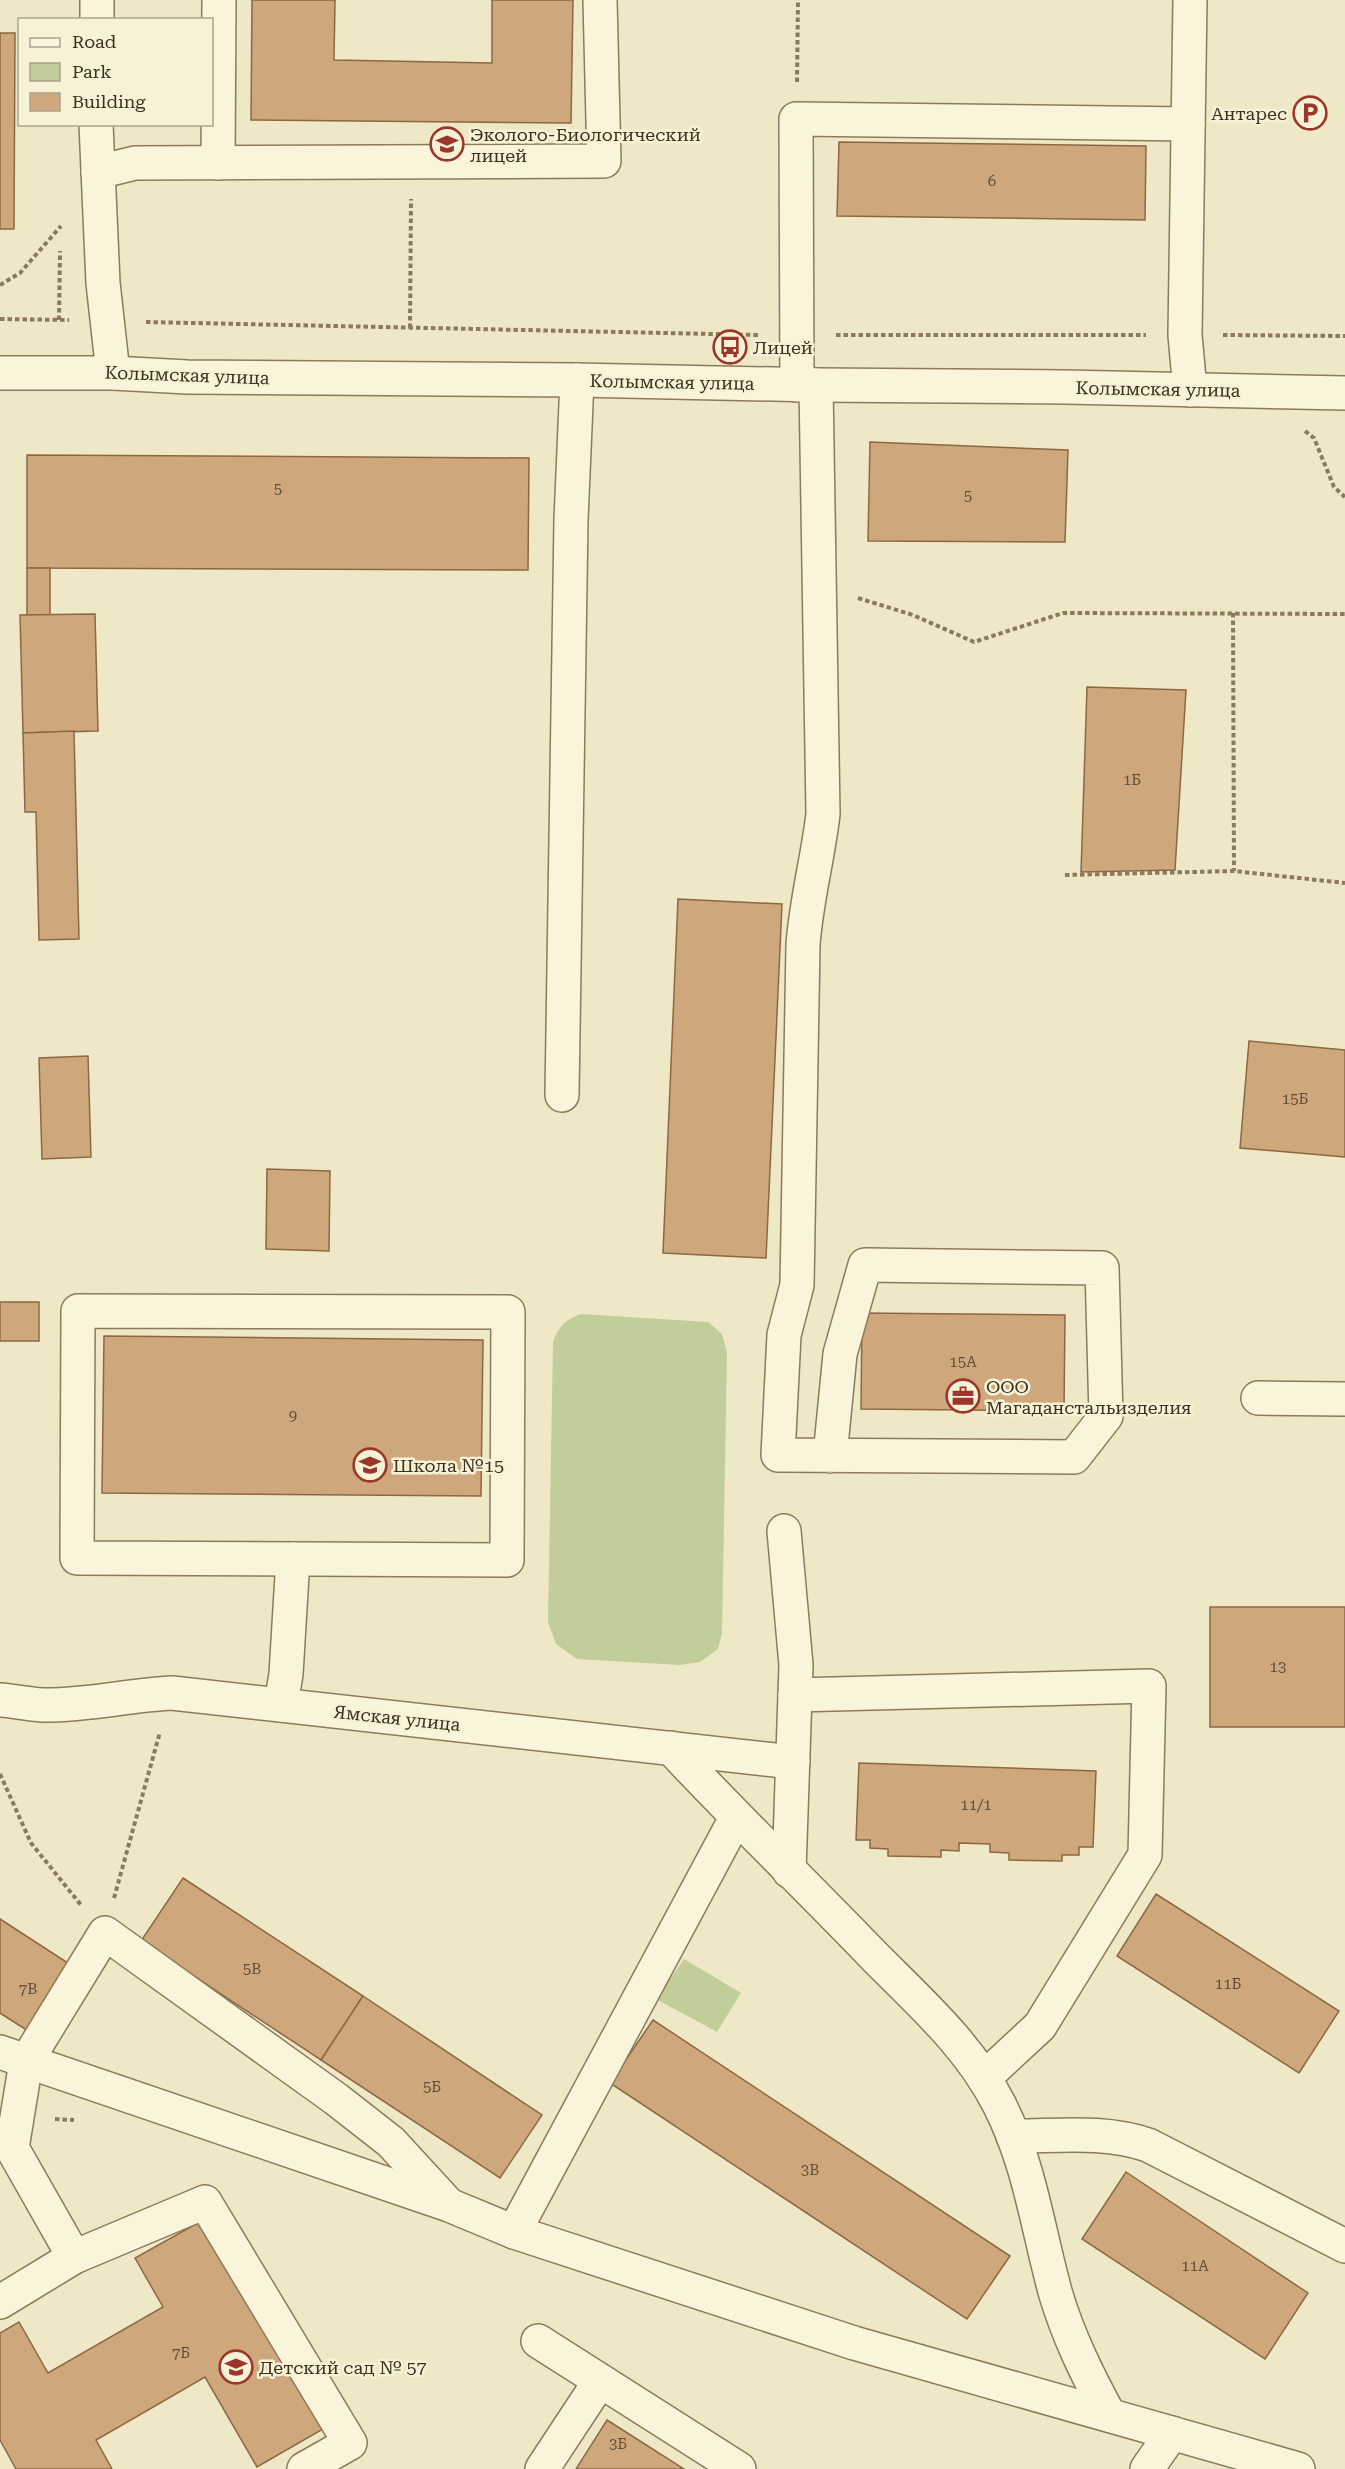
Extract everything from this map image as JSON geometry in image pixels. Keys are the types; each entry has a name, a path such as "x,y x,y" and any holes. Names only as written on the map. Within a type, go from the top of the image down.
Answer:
{"street":[{"path":"97,0 97,18"},
{"path":"218,163 219,0"},
{"path":"98,172 135,163 604,161 600,0"},
{"path":"1190,0 1185,335 1190,390"},
{"path":"830,1456 840,1354 865,1265 1102,1268 1106,1416 1074,1457 830,1456 778,1455 784,1335 797,1285 802,945 823,814 819,587 807,385 797,335 796,119 1188,124"},
{"path":"96,126 103,283 113,373"},
{"name":"Колымская улица","path":"0,373 1345,393"},
{"path":"562,1095 571,520 577,380"},
{"path":"78,1311 508,1312 507,1560 292,1559 76,1558 78,1311"},
{"path":"1258,1398 1345,1400"},
{"path":"784,1532 796,1665 789,1871"},
{"path":"281,1705 286,1674 292,1559"},
{"path":"795,1695 1149,1686 1144,1856 1040,2026 984,2078"},
{"name":"Ямская улица","path":"0,1700 42,1705 172,1693 793,1762"},
{"path":"671,1748 736,1818 944,2027 984,2078 1013,2136 1033,2198 1063,2317 1074,2346 1109,2415"},
{"path":"514,2232 736,1818"},
{"path":"74,2257 12,2148 13,2057 105,1933 336,2099 382,2135 449,2205"},
{"path":"13,2057 449,2205 514,2232 854,2343 1298,2469"},
{"path":"1013,2136 1110,2136 1148,2145 1345,2246"},
{"path":"0,2302 74,2257 205,2202 350,2443 303,2469"},
{"path":"538,2341 739,2469"},
{"path":"542,2469 600,2380"},
{"path":"1147,2469 1172,2433"}],"path":[{"path":"796,119 798,0"},
{"path":"410,328 412,162"},
{"path":"0,285 20,273 61,226"},
{"path":"0,320 797,335 1345,336"},
{"path":"1301,428 1314,438 1334,487 1345,497"},
{"path":"819,587 913,615 974,642 1063,613 1345,614"},
{"path":"1233,613 1234,871"},
{"path":"1065,875 1234,871 1345,883"},
{"path":"105,1933 152,1756 172,1693"},
{"path":"0,1774 31,1843 105,1933"}],"green space":[{"path":"581,1314 708,1322 722,1334 727,1353 722,1633 718,1649 700,1662 680,1665 577,1659 556,1644 548,1622 553,1341 564,1324"},
{"path":"684,1959 741,1993 717,2032 656,1999"}],"building":[{"path":"252,0 335,0 334,60 492,63 492,0 573,0 571,123 251,120"},
{"path":"0,33 15,33 14,229 0,229"},
{"path":"839,142 1146,146 1145,220 837,216"},
{"path":"870,442 1068,450 1065,542 868,541"},
{"path":"27,455 529,458 528,570 27,568"},
{"path":"27,568 50,568 50,615 27,615"},
{"path":"95,614 98,731 23,733 20,615"},
{"path":"1087,687 1186,690 1175,870 1081,872"},
{"path":"74,731 79,939 39,940 36,812 25,812 23,733"},
{"path":"678,899 782,904 766,1258 663,1253"},
{"path":"1249,1041 1345,1050 1345,1157 1240,1148"},
{"path":"88,1056 91,1157 42,1159 39,1058"},
{"path":"267,1169 330,1171 329,1251 266,1249"},
{"path":"0,1302 39,1302 39,1341 0,1341"},
{"path":"862,1313 1065,1315 1064,1411 861,1409"},
{"path":"104,1336 483,1340 481,1496 102,1493"},
{"path":"1210,1607 1345,1607 1345,1727 1210,1727"},
{"path":"859,1763 1096,1771 1093,1847 1079,1847 1079,1855 1062,1855 1062,1861 1009,1860 1009,1853 990,1852 990,1844 959,1843 959,1851 941,1850 941,1857 888,1856 888,1849 870,1848 870,1840 856,1840"},
{"path":"183,1878 363,1996 321,2060 141,1941"},
{"path":"1156,1894 1339,2011 1299,2073 1117,1956"},
{"path":"0,1919 71,1965 28,2031 0,2013"},
{"path":"363,1996 542,2115 500,2178 321,2060"},
{"path":"653,2020 1010,2256 967,2319 610,2083"},
{"path":"1126,2172 1308,2293 1265,2359 1082,2239"},
{"path":"203,2220 323,2429 257,2467 205,2377 96,2440 112,2469 16,2469 0,2440 0,2333 19,2322 48,2373 163,2307 135,2258"},
{"path":"607,2420 684,2469 576,2469"}],"place":[{"name":"Антарес","path":"1310,113"},
{"name":"Эколого-Биологический лицей","path":"447,144"},
{"name":"Лицей","path":"730,347"},
{"name":"ООО Магаданстальизделия","path":"963,1396"},
{"name":"Школа №15","path":"370,1465"},
{"name":"Детский сад № 57","path":"236,2367"}]}
